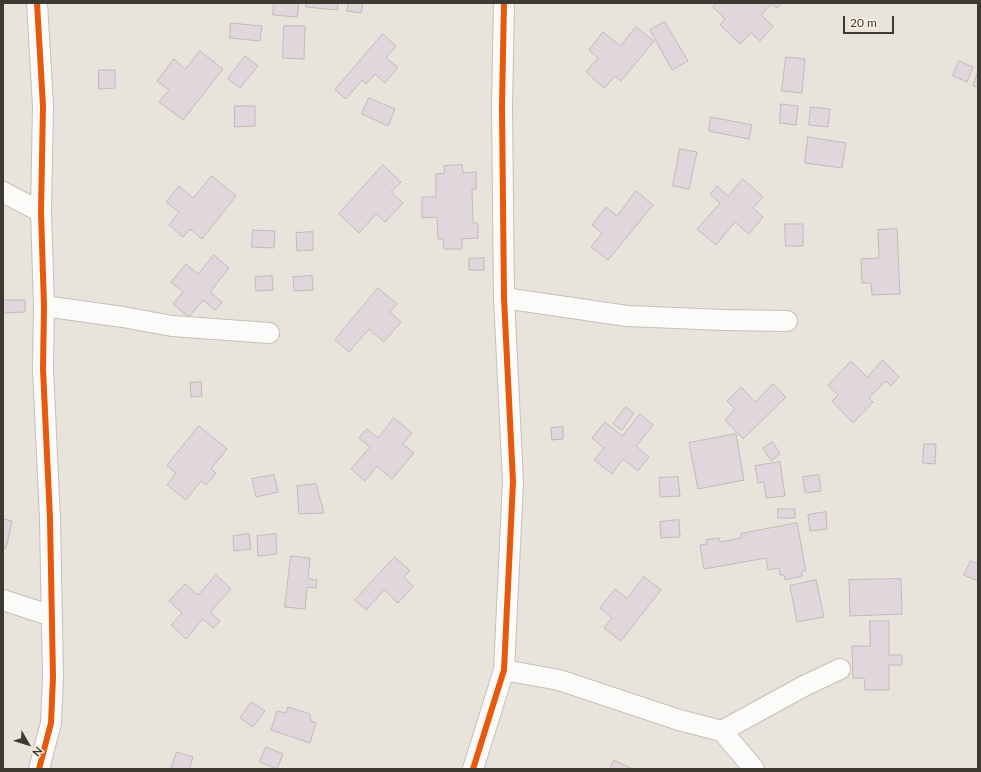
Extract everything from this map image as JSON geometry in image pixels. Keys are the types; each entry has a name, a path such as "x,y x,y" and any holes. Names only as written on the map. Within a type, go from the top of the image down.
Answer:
{"street":[{"path":"38,3 43,106 41,212 44,306 43,369 50,519 53,677 51,723 39,769"},
{"path":"472,769 504,670 513,482 504,298 502,106 504,3"},
{"path":"3,192 41,212"},
{"path":"504,298 627,316 724,320 787,320"},
{"path":"44,306 116,315 172,326 269,333"},
{"path":"3,600 52,616"},
{"path":"722,731 804,686 840,669"},
{"path":"504,670 559,680 678,720 722,731 754,769"}],"building":[{"path":"274,3 299,3 297,17 273,15"},
{"path":"306,3 338,3 337,10 306,7"},
{"path":"349,3 363,3 361,13 347,11"},
{"path":"717,3 782,3 777,8 771,4 761,15 773,26 760,41 751,33 740,44 720,25 725,19 713,7"},
{"path":"665,22 688,61 672,70 650,30"},
{"path":"231,23 262,26 260,41 230,38"},
{"path":"284,26 305,26 304,59 283,58"},
{"path":"636,27 654,41 621,81 615,76 604,88 586,72 598,58 589,50 603,32 620,46"},
{"path":"383,34 396,46 386,58 398,67 385,83 375,74 366,84 362,80 346,99 335,90"},
{"path":"200,51 223,69 183,120 159,102 169,90 157,81 174,59 185,69"},
{"path":"245,56 258,66 240,88 228,79"},
{"path":"786,57 805,59 802,93 782,91"},
{"path":"959,61 973,67 967,82 953,76"},
{"path":"99,70 115,70 115,88 99,89"},
{"path":"978,72 978,87 973,86"},
{"path":"369,98 395,109 388,126 362,114"},
{"path":"781,104 798,106 796,125 780,123"},
{"path":"235,106 255,106 255,126 235,127"},
{"path":"811,107 830,109 828,127 809,125"},
{"path":"711,117 752,125 749,139 709,131"},
{"path":"808,137 846,143 842,168 805,163"},
{"path":"680,149 697,152 689,189 673,186"},
{"path":"383,165 401,182 391,192 403,203 385,222 376,214 359,233 339,214"},
{"path":"462,165 463,173 476,172 476,189 472,189 473,223 478,223 478,238 462,239 462,249 444,249 443,239 438,239 437,217 422,218 422,197 436,197 436,174 445,173 444,166"},
{"path":"212,176 236,196 202,239 190,229 183,237 169,225 179,212 166,202 179,186 193,198"},
{"path":"743,179 763,197 753,208 763,217 749,234 735,222 716,245 697,229 720,203 710,194 717,186 728,196"},
{"path":"636,191 653,205 608,260 591,247 602,233 592,225 606,207 617,216"},
{"path":"785,224 803,224 803,246 786,246"},
{"path":"897,229 900,294 872,295 871,283 862,283 861,259 879,258 878,230"},
{"path":"253,230 275,231 274,248 252,247"},
{"path":"313,232 313,250 297,251 296,233"},
{"path":"214,255 229,268 210,292 222,302 215,310 203,300 189,317 173,304 183,292 171,282 186,264 198,274"},
{"path":"484,258 484,270 469,270 469,259"},
{"path":"272,276 273,290 256,291 255,277"},
{"path":"312,276 313,290 294,291 293,277"},
{"path":"378,288 397,304 390,312 401,322 384,342 369,329 349,352 335,340"},
{"path":"3,300 25,300 25,312 3,313"},
{"path":"883,360 899,377 891,386 886,381 869,398 873,402 853,423 832,401 838,395 828,385 851,361 867,377"},
{"path":"201,382 202,396 191,397 190,383"},
{"path":"773,384 786,397 743,439 725,420 735,409 727,401 741,387 755,402"},
{"path":"626,407 634,413 622,430 613,424"},
{"path":"640,414 653,425 636,446 649,457 638,471 623,459 612,474 594,460 604,448 592,438 605,422 622,436"},
{"path":"394,418 412,433 403,444 414,453 392,479 377,466 365,481 351,469 370,447 359,438 367,429 378,438"},
{"path":"199,426 227,449 211,469 216,473 206,485 201,481 186,500 167,485 176,473 167,466"},
{"path":"563,427 563,439 552,440 551,428"},
{"path":"736,434 744,480 698,489 689,443"},
{"path":"773,442 780,454 771,461 763,448"},
{"path":"924,444 936,444 935,464 923,463"},
{"path":"780,462 785,496 766,498 764,482 758,483 755,466"},
{"path":"274,475 278,492 256,497 252,479"},
{"path":"819,475 821,491 805,493 803,477"},
{"path":"678,477 680,496 660,497 659,478"},
{"path":"316,484 324,513 299,514 297,486"},
{"path":"778,509 795,509 795,518 778,518"},
{"path":"826,512 827,529 810,531 808,515"},
{"path":"3,519 12,521 6,548 3,548"},
{"path":"679,520 680,537 661,538 660,522"},
{"path":"797,523 806,571 802,571 802,576 785,580 784,575 780,575 779,568 768,570 766,558 704,569 700,545 707,544 706,540 719,538 720,542 741,538 741,534"},
{"path":"249,534 251,549 234,551 233,536"},
{"path":"276,534 277,554 258,556 257,536"},
{"path":"291,556 310,558 308,579 317,580 316,588 307,587 305,609 285,607"},
{"path":"395,557 410,571 404,577 413,586 398,603 384,590 366,610 355,600"},
{"path":"971,561 978,564 978,581 964,575"},
{"path":"216,575 231,589 210,612 220,621 213,628 203,619 186,639 171,625 182,613 169,601 185,584 198,595"},
{"path":"644,577 661,590 621,641 604,628 612,618 600,608 615,589 627,598"},
{"path":"901,579 902,614 850,616 849,580"},
{"path":"816,580 824,617 797,622 790,586"},
{"path":"870,621 889,621 889,655 902,655 902,665 889,665 889,690 865,690 864,678 853,678 852,646 870,646"},
{"path":"252,702 265,711 253,727 240,718"},
{"path":"288,707 310,714 311,721 316,723 310,743 271,730 277,711 286,713"},
{"path":"266,747 283,754 277,769 260,762"},
{"path":"177,752 193,757 189,769 171,769"},
{"path":"614,760 633,769 610,769"}],"cycle path":[{"path":"37,3 43,106 41,212 44,306 43,369 50,519 53,677 51,723 39,769"},
{"path":"473,769 504,670 513,482 504,298 502,106 504,3"}]}
